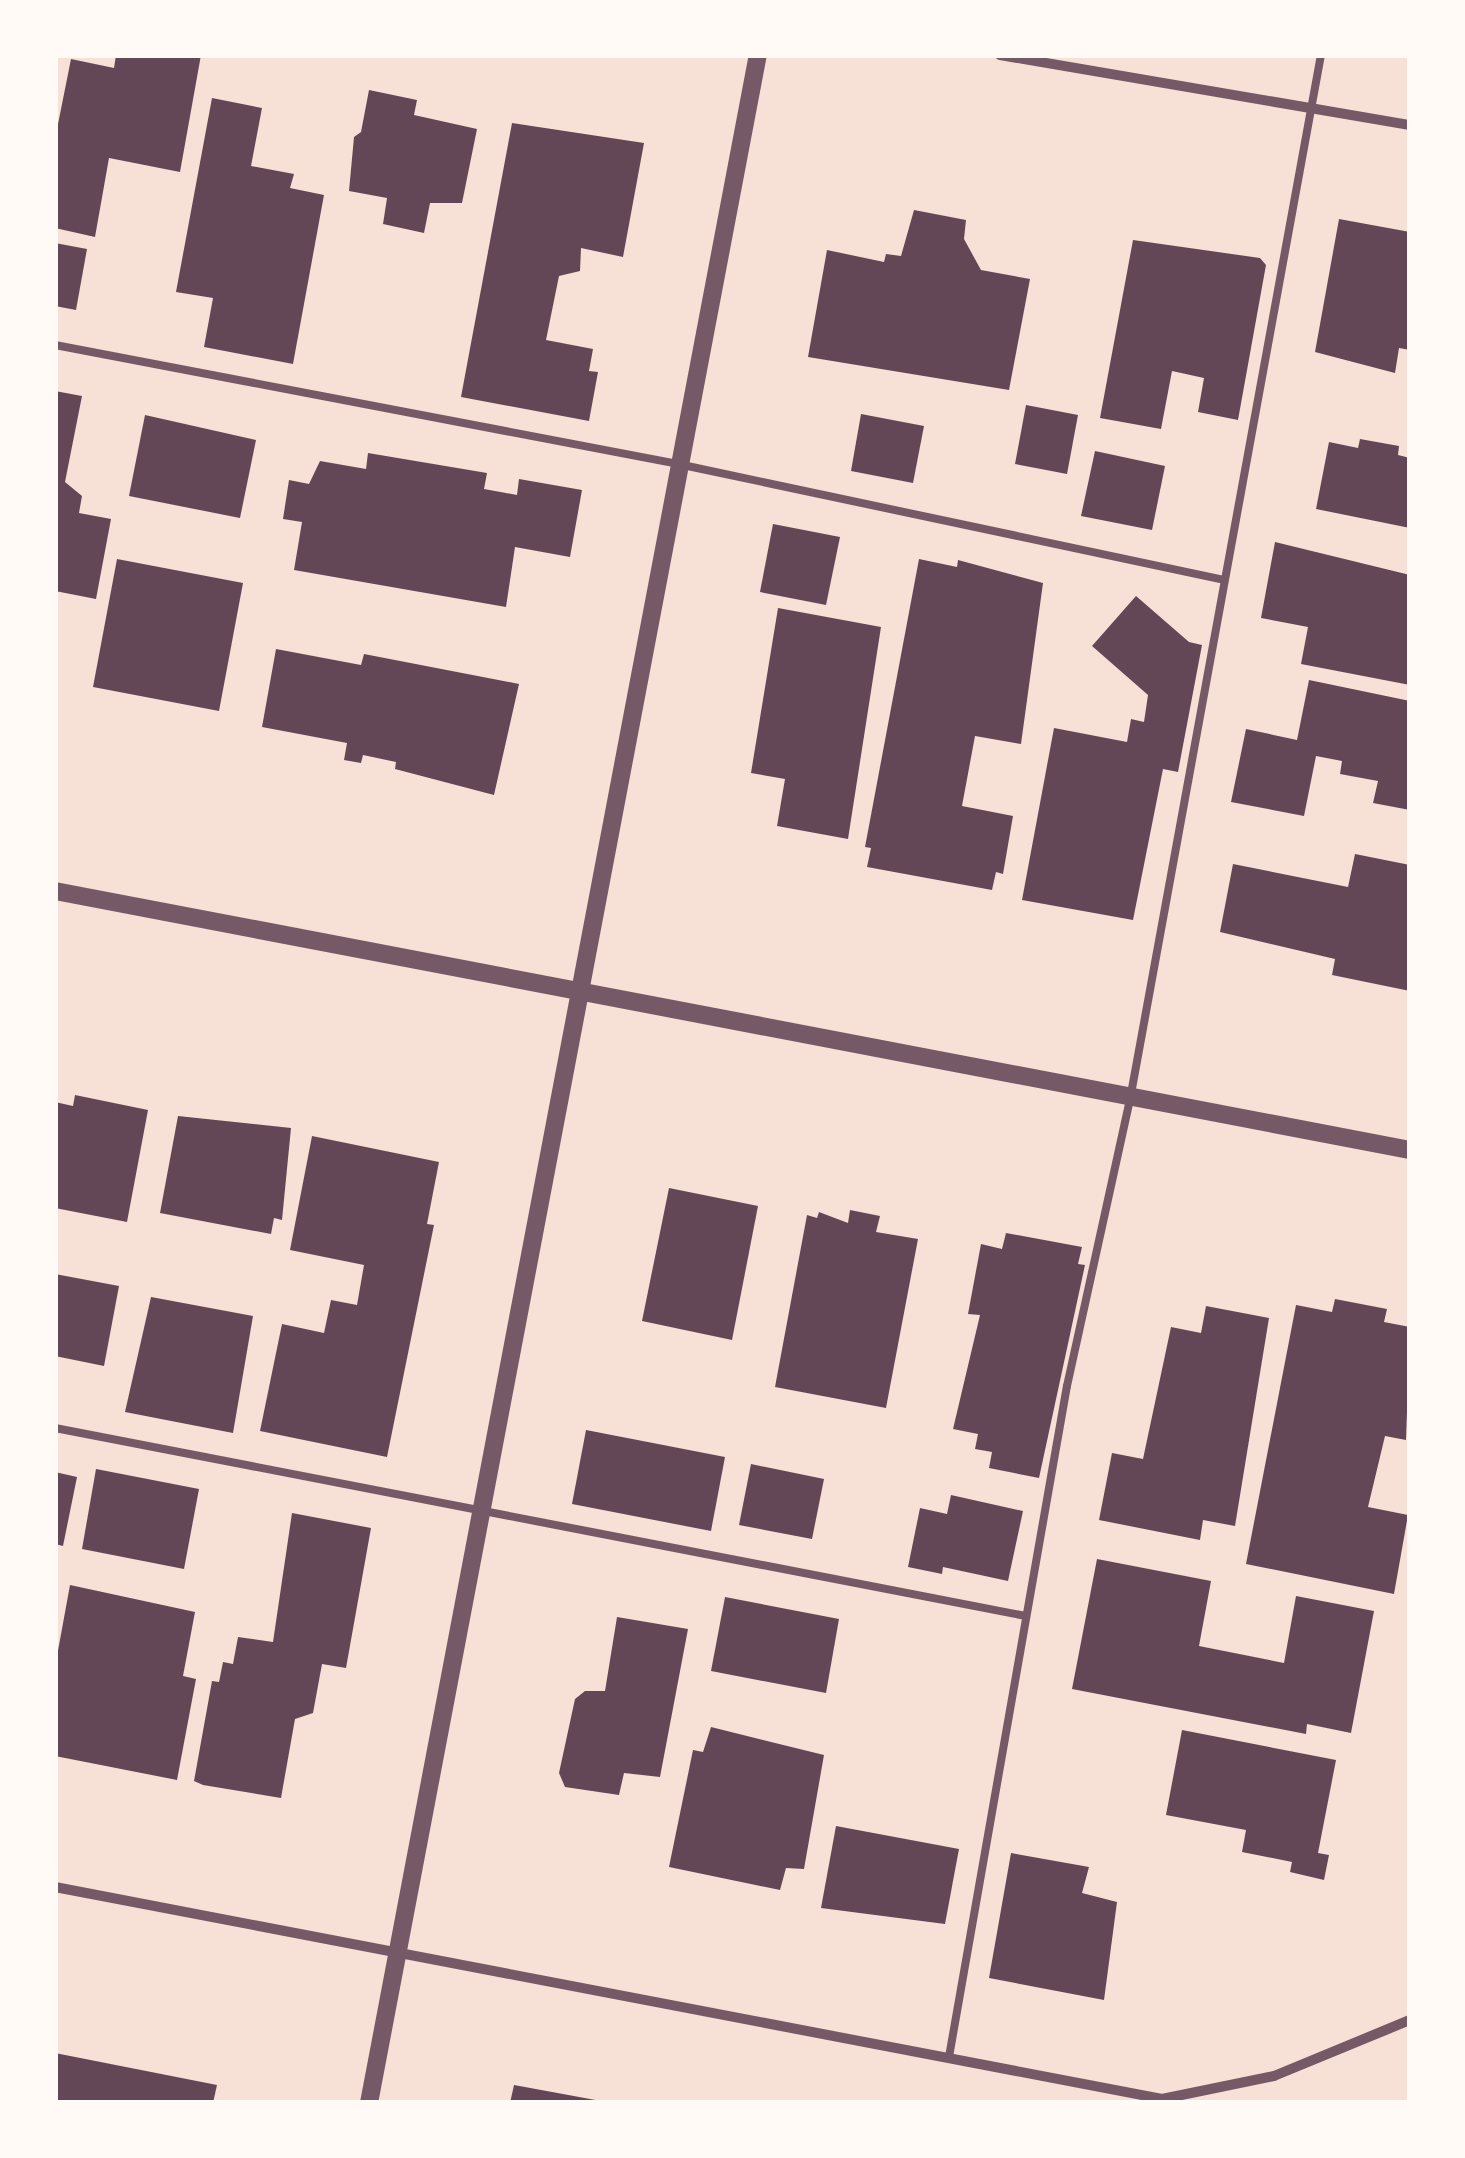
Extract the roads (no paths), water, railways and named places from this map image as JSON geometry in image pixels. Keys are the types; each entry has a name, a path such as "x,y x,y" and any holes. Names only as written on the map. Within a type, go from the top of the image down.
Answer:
{"street":[{"path":"369,2103 577,989 758,55"},
{"path":"1000,55 1410,125"},
{"path":"55,891 1410,1150"},
{"path":"55,1887 1162,2098 1274,2076 1410,2020"}],"lane":[{"path":"949,2058 1067,1386 1131,1094 1321,55"},
{"path":"55,346 678,464 1224,580"},
{"path":"55,1428 1026,1616"}]}
